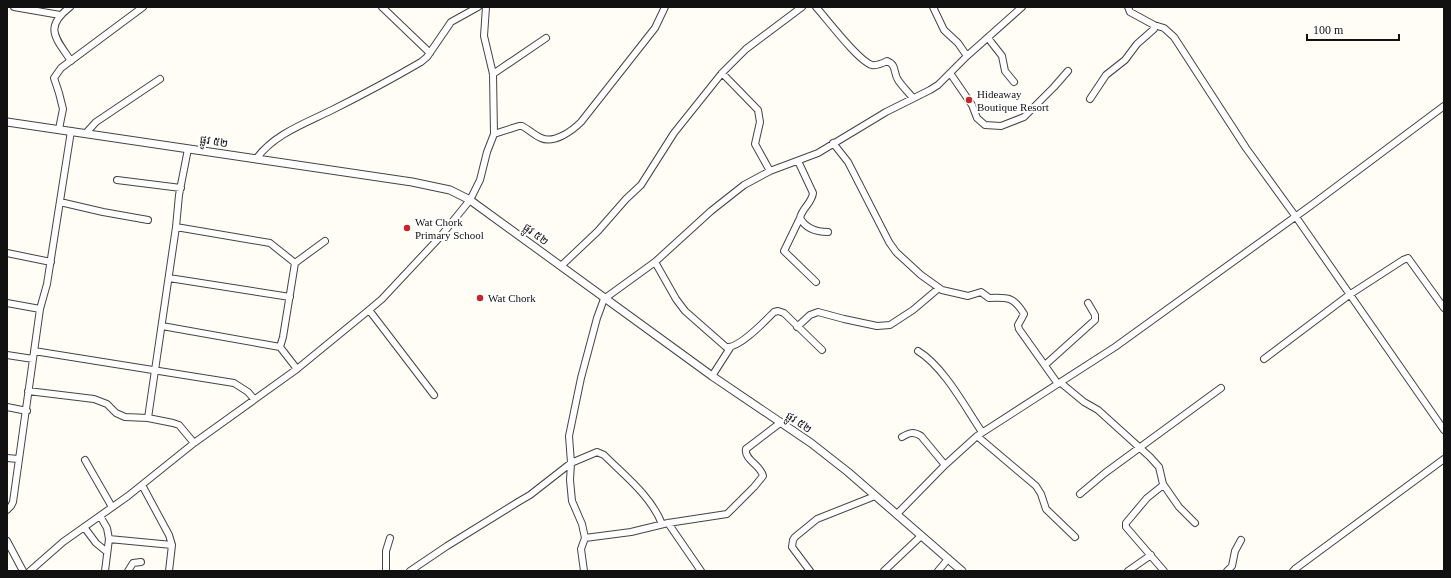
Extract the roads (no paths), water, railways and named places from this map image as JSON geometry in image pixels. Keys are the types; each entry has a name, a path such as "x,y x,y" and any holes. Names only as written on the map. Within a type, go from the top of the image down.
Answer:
{"street":[{"path":"14,7 60,15"},
{"path":"70,7 60,15 54,30 55,36 71,61"},
{"path":"59,129 62,108 54,78 61,68 143,7"},
{"path":"382,7 430,53"},
{"path":"256,159 264,148 289,132 409,69 425,59 451,22 478,7"},
{"path":"30,571 63,542 142,485 194,443 297,369 369,310 382,299 440,237 470,200 480,180 487,152 494,134 493,74 484,36 486,7"},
{"path":"494,134 522,126 540,138 547,140 572,131 581,122 655,28 665,7"},
{"path":"561,266 602,227 626,199 641,185 674,133 722,73 746,49 802,7"},
{"path":"816,7 861,58 872,65 887,61 892,63 898,80 913,98"},
{"path":"933,7 944,30 958,43 967,56"},
{"path":"584,571 582,546 585,538 582,524 572,501 569,436 589,348 604,299 655,262 711,211 744,184 770,171 818,153 913,98 918,97 930,90 1022,7"},
{"path":"1128,7 1130,12 1154,25 1164,28 1174,36 1246,148 1296,217 1444,430"},
{"path":"1090,99 1103,79 1125,60 1137,44 1154,29 1154,25"},
{"path":"493,74 546,38"},
{"path":"988,38 1002,56 1004,71 1014,82"},
{"path":"950,73 972,105 977,118 985,125 1001,126 1024,117 1068,71"},
{"path":"722,73 758,110 760,122 755,144 770,171"},
{"path":"86,133 96,122 160,79"},
{"path":"897,514 945,465 979,434 1115,347 1296,217 1444,106"},
{"name":"ផ្លូវ ៥២","path":"7,122 435,186 450,190 470,200 604,299 712,376 811,443 848,472 962,571"},
{"path":"7,510 13,502 18,459 27,411 28,391 40,309 47,284 72,131"},
{"path":"833,143 848,162 893,247 922,275 947,292 968,296 981,292 989,298 1006,297 1012,299 1024,314 1018,325 1019,329 1059,383 1084,402 1098,410 1150,457 1159,468 1162,484 1179,507 1195,523"},
{"path":"148,418 188,149"},
{"path":"798,161 813,193 813,197 803,209 784,251 816,282"},
{"path":"117,180 181,188"},
{"path":"60,202 148,220"},
{"path":"800,218 807,227 813,230 828,232"},
{"path":"176,227 270,243 295,263"},
{"path":"280,347 295,263 325,241"},
{"path":"7,253 50,262"},
{"path":"1264,359 1349,295 1408,258 1444,308"},
{"path":"655,262 685,311 717,338 723,345 730,348"},
{"path":"169,278 290,297"},
{"path":"797,326 810,315 818,312 878,326 890,325 912,310 939,288"},
{"path":"7,303 40,309"},
{"path":"1045,365 1095,320 1095,314 1088,303"},
{"path":"369,310 434,395"},
{"path":"712,376 730,348 757,329 774,312 781,311 822,350"},
{"path":"162,326 280,347 297,369"},
{"path":"34,351 234,382 248,392 254,400"},
{"path":"918,351 928,358 954,389 979,434 1036,486 1041,494 1046,509 1075,538"},
{"path":"7,355 33,359"},
{"path":"1080,494 1105,473 1221,388"},
{"path":"28,391 94,399 106,404 116,413 125,417 148,418 180,425 194,443"},
{"path":"7,408 27,411"},
{"path":"585,538 631,532 665,523 723,515 730,510 763,476 761,471 748,456 746,449 780,423"},
{"path":"902,437 912,433 921,436 945,465"},
{"path":"410,571 447,546 530,495 571,463 597,452 602,453 651,503 658,515 701,571"},
{"path":"7,458 18,459"},
{"path":"1293,571 1294,568 1444,459"},
{"path":"85,460 112,507"},
{"path":"1162,484 1160,488 1147,498 1126,523 1126,527 1164,571"},
{"path":"142,485 169,535 172,545 169,571"},
{"path":"810,571 792,547 795,537 817,519 875,496"},
{"path":"100,516 107,528 109,539 105,571"},
{"path":"84,527 96,543 107,552"},
{"path":"884,571 892,568 921,536"},
{"path":"386,571 386,551 390,538"},
{"path":"109,539 172,545"},
{"path":"1227,571 1232,566 1235,551 1241,540"},
{"path":"7,541 23,571"},
{"path":"1128,571 1151,556"},
{"path":"938,571 948,559"},
{"path":"128,571 133,563 141,562"}],"place":[{"name":"Hideaway Boutique Resort","path":"969,100"},
{"name":"Wat Chork Primary School","path":"407,228"},
{"name":"Wat Chork","path":"480,298"}]}
